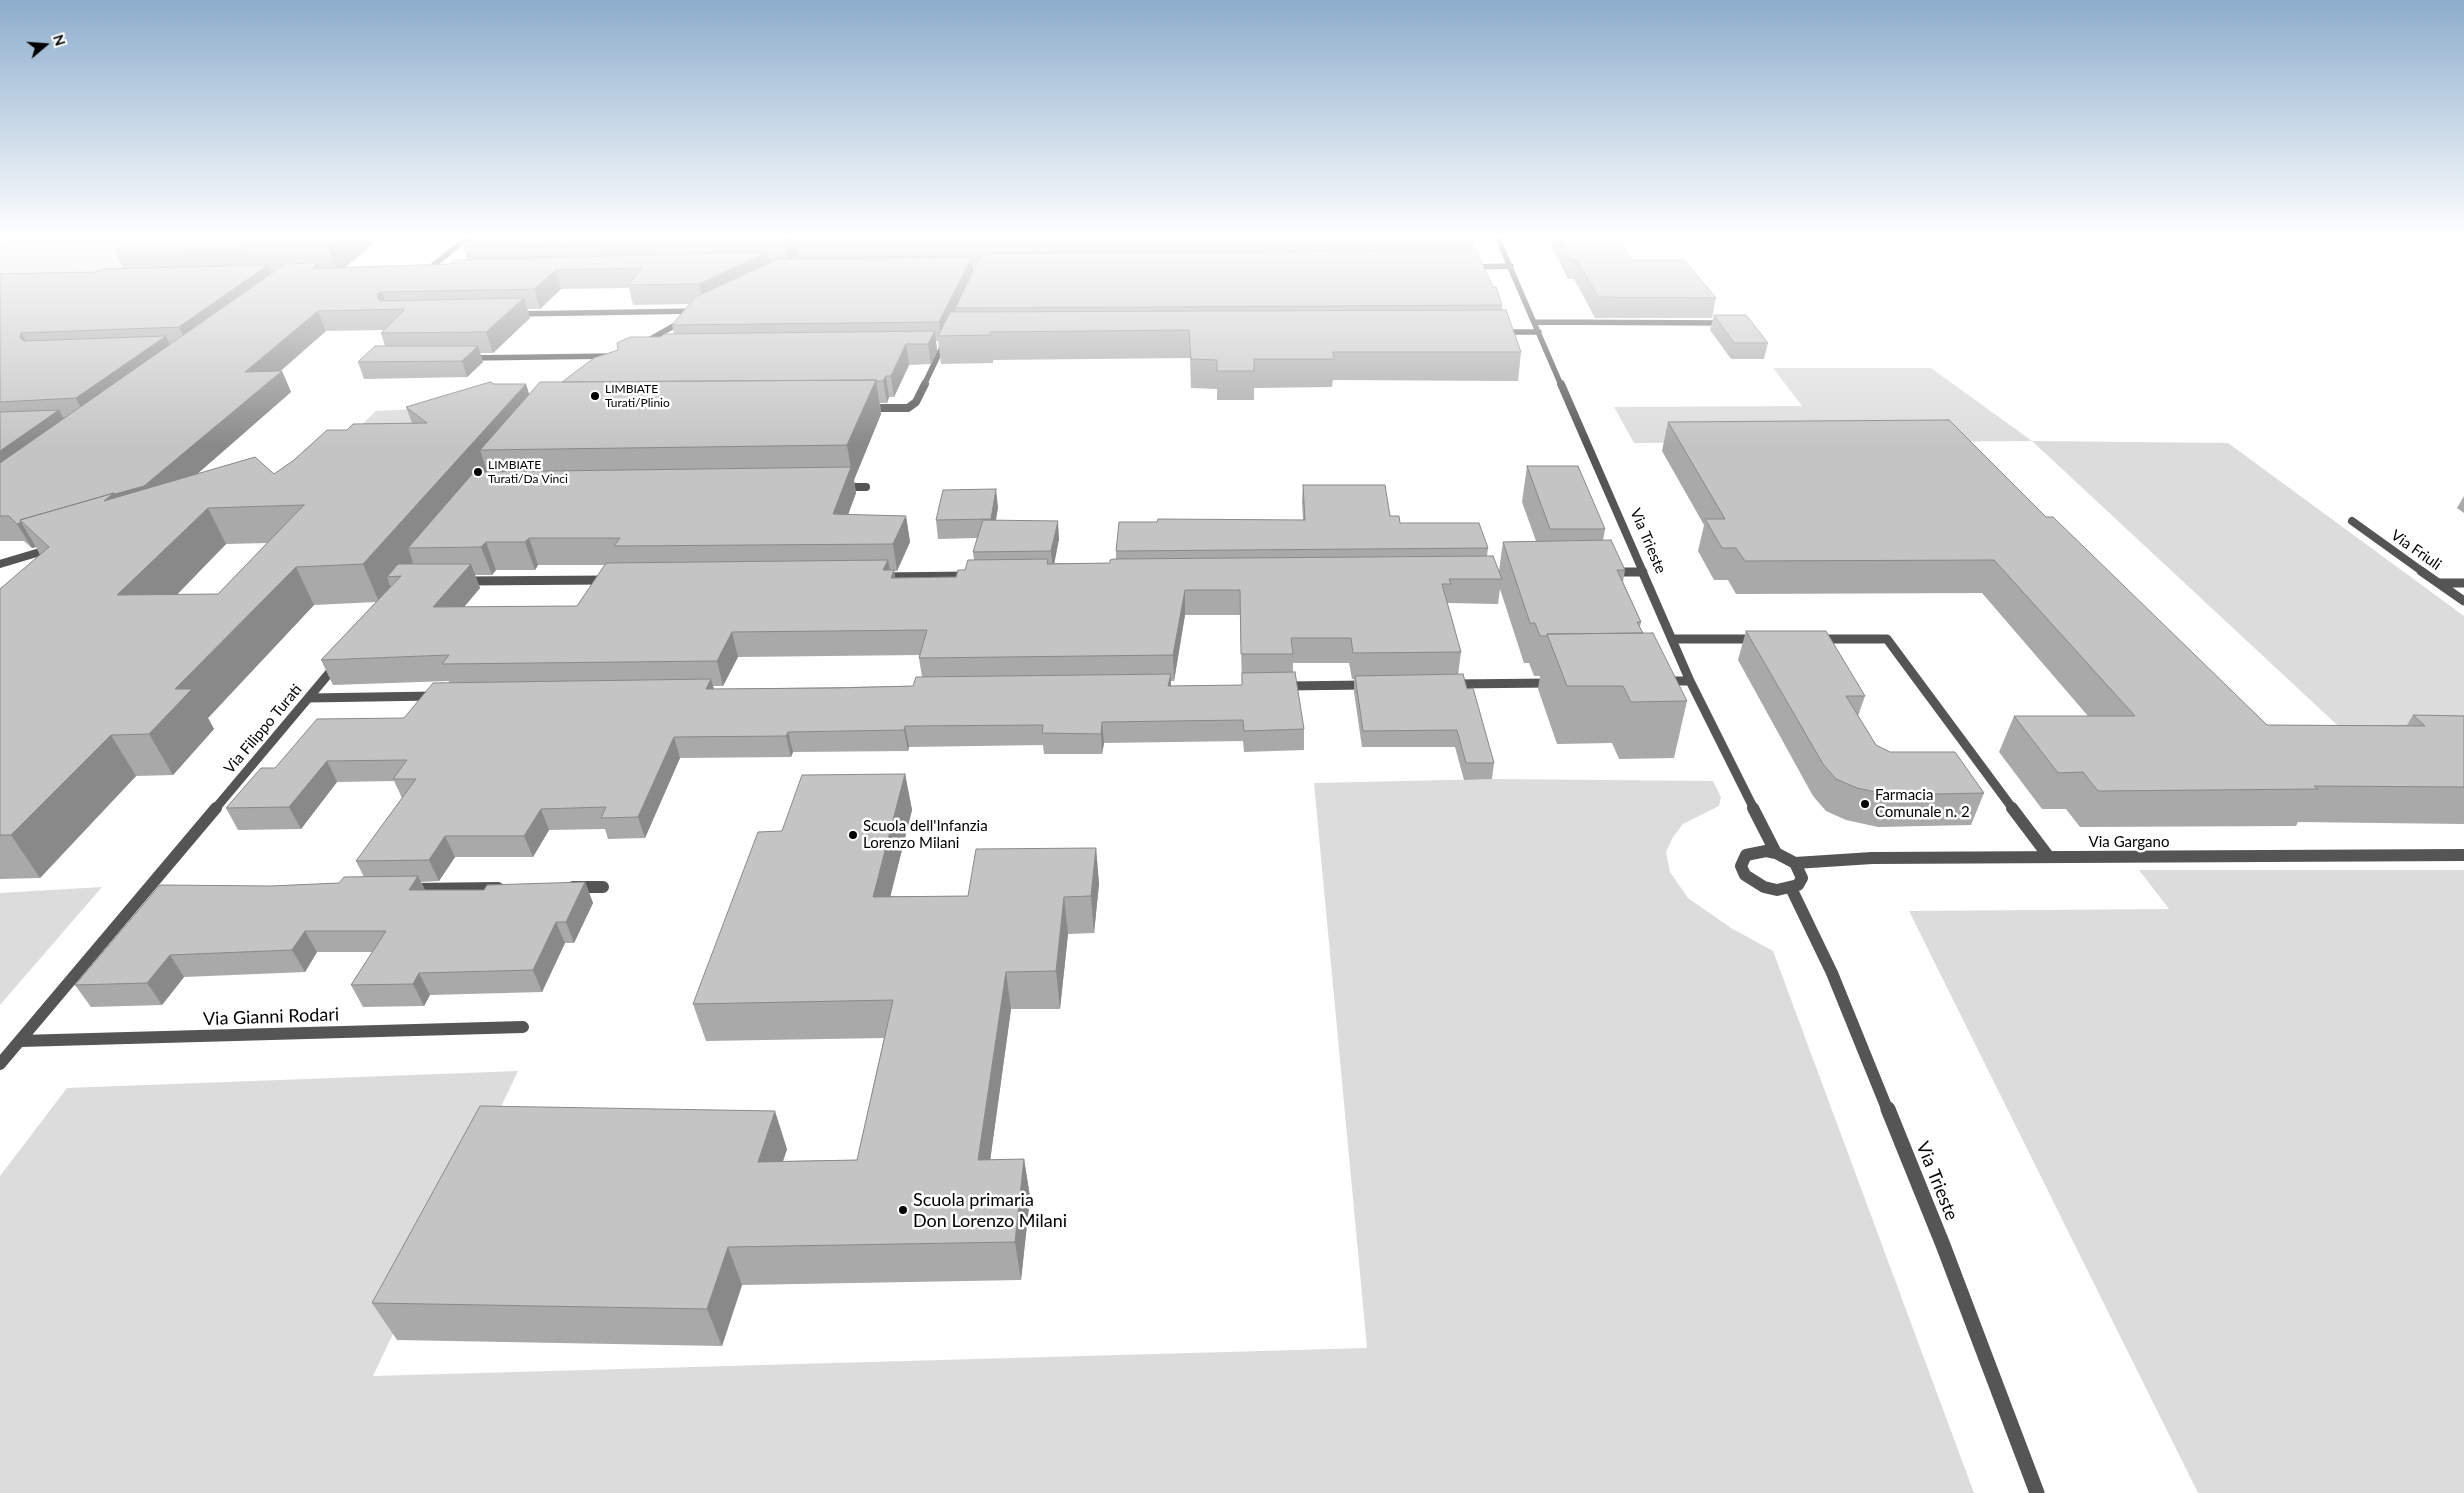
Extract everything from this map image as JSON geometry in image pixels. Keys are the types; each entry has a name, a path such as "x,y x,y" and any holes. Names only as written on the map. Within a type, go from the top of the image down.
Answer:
{"street":[{"path":"653,349 634,350 708,307"},
{"name":"Via Trieste","path":"1528,307 1690,681 1776,853"},
{"path":"506,314 701,310"},
{"path":"1535,322 1733,323"},
{"path":"1488,332 1539,332"},
{"path":"859,408 908,408 921,395 948,334"},
{"path":"934,346 943,346"},
{"path":"460,358 618,360"},
{"path":"837,487 866,487"},
{"name":"Via Friuli","path":"2352,521 2464,600"},
{"path":"0,564 57,547"},
{"path":"1601,572 1643,572"},
{"path":"876,577 976,576"},
{"path":"456,581 612,580"},
{"path":"2440,583 2464,583"},
{"path":"1672,639 1770,639"},
{"path":"1809,639 1888,639 2049,857"},
{"name":"Via Filippo Turati","path":"0,1064 343,656"},
{"path":"1655,681 1690,681"},
{"path":"1447,684 1567,682"},
{"path":"1269,686 1378,685"},
{"path":"308,698 444,696"},
{"path":"1756,852 1776,853 1794,864 1802,878 1798,885 1777,890 1764,887 1745,875 1741,866 1742,860 1746,855 1756,852"},
{"name":"Via Gargano","path":"1794,864 1872,858 2464,855"},
{"path":"564,887 603,887"},
{"path":"404,890 514,888"},
{"name":"Via Trieste","path":"1791,888 1832,973 1943,1245 2037,1493"},
{"path":"144,893 158,893"},
{"name":"Via Gianni Rodari","path":"20,1041 523,1027"}],"shaded area":[{"path":"1773,368 1931,368 2032,441 1634,443 1614,407 1802,406"},
{"path":"491,405 334,451 376,411"},
{"path":"2032,441 2228,443 2464,616 2464,733 2348,735"},
{"path":"1492,779 1713,781 1721,797 1719,806 1683,824 1673,837 1666,852 1670,872 1688,898 1731,928 1773,951 1974,1493 0,1493 0,1176 67,1088 518,1071 373,1376 1367,1348 1314,783"},
{"path":"2139,870 2464,870 2464,1493 2198,1493 1909,911 2169,909"},
{"path":"102,887 0,1005 0,893"}],"building":[{"path":"0,307 208,307 179,327 21,333 20,338 24,341 166,336 76,398 0,402"},
{"path":"224,307 514,307 486,332 381,333 405,309 318,311 245,372 282,371 144,486 20,520 21,522 17,524 9,516 0,516 0,463"},
{"path":"687,307 947,307 939,322 672,325"},
{"path":"956,307 1197,307 955,308"},
{"path":"1506,310 1521,352 1333,352 1334,359 1254,359 1254,371 1217,371 1217,360 1191,359 1189,330 990,332 990,335 938,336 950,312"},
{"path":"1714,315 1746,315 1768,343 1734,343"},
{"path":"935,331 928,344 906,344 891,376 886,376 883,381 562,382 594,358 618,350 617,343 630,337 661,337 664,334"},
{"path":"375,346 478,346 462,361 358,362"},
{"path":"876,380 847,445 480,450 540,382"},
{"path":"490,382 494,384 526,384 363,564 296,567 175,689 192,689 149,734 111,735 11,835 0,835 0,589 49,547 20,520 114,493 104,501 255,457 274,474 294,460 327,430 347,430 353,424 427,423 406,407","holes":["304,505 218,594 117,595 208,508"]},
{"path":"59,410 0,451 0,412"},
{"path":"1949,420 2046,517 2053,517 2267,725 2425,726 2413,715 2464,716 2464,787 2314,786 2318,789 2098,791 2083,772 2058,773 2014,716 2135,716 1994,560 1745,561 1736,548 1722,548 1705,519 1725,519 1668,422"},
{"path":"1527,466 1578,466 1605,529 1550,529"},
{"path":"851,467 833,514 906,516 893,544 614,546 620,538 529,538 525,542 486,542 481,547 408,548 474,472"},
{"path":"1303,485 1385,485 1390,516 1399,516 1400,523 1479,523 1488,548 1116,551 1119,522 1157,522 1158,519 1305,520"},
{"path":"996,489 991,519 936,520 943,490"},
{"path":"983,520 1058,521 1051,551 973,552"},
{"path":"1611,540 1625,570 1617,570 1641,622 1637,622 1643,633 1547,634 1547,636 1540,636 1535,623 1530,623 1503,542"},
{"path":"1493,556 1502,579 1449,579 1451,584 1442,584 1461,652 1353,653 1351,638 1291,638 1293,654 1241,654 1240,590 1185,590 1173,655 919,658 927,630 732,632 717,661 442,664 449,655 321,660 401,576 387,577 398,564 471,564 433,607 577,606 606,563 888,560 883,570 894,570 891,578 956,577 958,570 965,570 968,560 1048,559 1047,564 1110,563 1110,560 1114,559"},
{"path":"1746,631 1826,631 1865,696 1846,696 1876,745 1890,752 1955,752 1984,793 1890,795 1857,788 1836,779 1823,764"},
{"path":"1653,633 1687,701 1631,702 1623,686 1567,686 1547,634"},
{"path":"1295,672 1304,729 1244,731 1243,720 1102,722 1101,734 1042,733 1043,725 905,726 904,730 788,732 786,736 674,737 638,817 601,818 606,807 541,809 524,836 445,836 429,860 356,861 416,779 393,779 407,760 327,761 289,807 226,808 261,768 275,768 317,719 404,718 433,683 711,679 706,689 835,688 913,686 916,677 1171,674 1168,686 1242,685 1242,673"},
{"path":"1463,674 1467,689 1473,688 1494,763 1466,763 1457,730 1363,731 1355,676"},
{"path":"905,774 873,897 968,896 976,849 1096,848 1091,896 1064,897 1056,971 1006,972 978,1160 1024,1159 1015,1242 728,1247 707,1309 372,1303 480,1106 775,1111 758,1162 857,1160 893,1000 693,1004 758,832 782,831 802,775"},
{"path":"418,876 409,890 484,890 487,885 585,882 566,922 556,922 533,970 419,973 413,984 351,985 386,931 305,931 292,950 170,955 147,983 75,985 160,885 271,886 339,883 344,877"}],"place":[{"name":"LIMBIATE Turati/Plinio","path":"595,396"},
{"name":"LIMBIATE Turati/Da Vinci","path":"478,472"},
{"name":"Farmacia Comunale n. 2","path":"1865,804"},
{"name":"Scuola dell'Infanzia Lorenzo Milani","path":"853,835"},
{"name":"Scuola primaria Don Lorenzo Milani","path":"903,1210"}]}
